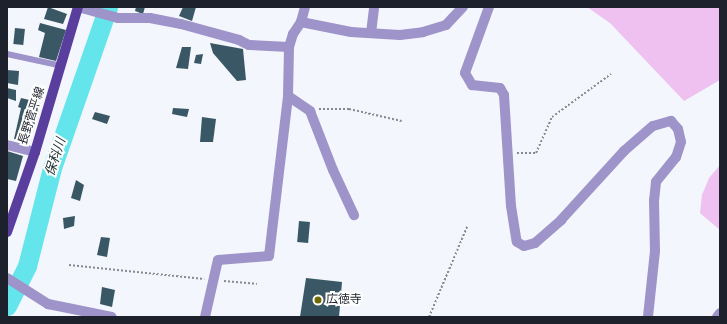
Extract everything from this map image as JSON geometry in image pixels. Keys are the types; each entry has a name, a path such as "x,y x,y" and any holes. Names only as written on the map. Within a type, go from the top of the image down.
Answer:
{"main road":[{"name":"長野菅平線","path":"7,232 81,8"}],"street":[{"path":"205,317 218,260 269,256 288,96 289,47 293,34 301,22 305,7"},
{"path":"371,33 374,7"},
{"path":"301,22 351,32 423,32 446,25 463,7"},
{"path":"489,7 465,73 472,85 500,88 504,95 517,242 524,246 535,243 561,220 624,151 653,126 671,121 678,129 681,142 676,157 656,182 654,200 655,252 648,317"},
{"path":"81,8 118,18 150,18 181,24 239,40 249,45 289,47"},
{"path":"288,96 310,111 330,164 354,215"},
{"path":"7,145 34,152"},
{"path":"7,278 48,304 78,315 112,317"},
{"path":"717,317 720,313"}],"lane":[{"path":"7,54 62,66"}],"path":[{"path":"508,153 536,153 552,117 610,74"},
{"path":"310,111 349,109 402,122"},
{"path":"429,317 468,227"},
{"path":"69,265 257,284"}],"shaded area":[{"path":"587,7 720,7 720,80 684,101 610,23"},
{"path":"720,165 720,230 700,213 702,195 709,178"}],"building":[{"path":"48,7 67,14 63,24 44,19"},
{"path":"136,7 145,7 143,14 135,11"},
{"path":"183,7 196,7 192,21 179,16"},
{"path":"40,23 66,30 56,61 39,57 45,33 38,30"},
{"path":"15,28 25,29 23,45 13,44"},
{"path":"210,43 243,49 246,80 237,81 213,53"},
{"path":"182,47 191,47 188,69 176,68"},
{"path":"203,54 201,64 194,63 196,55"},
{"path":"7,70 19,71 18,85 7,83"},
{"path":"7,88 16,90 16,101 7,98"},
{"path":"21,98 38,102 37,119 33,127 29,126 25,141 14,139 21,108 18,107"},
{"path":"173,108 189,109 187,117 172,114"},
{"path":"95,112 110,116 107,124 92,119"},
{"path":"202,117 216,119 213,142 200,142"},
{"path":"7,151 23,156 16,181 7,179"},
{"path":"76,180 84,185 80,201 71,198"},
{"path":"75,216 74,226 64,229 63,218"},
{"path":"299,221 310,222 308,243 297,242"},
{"path":"101,237 110,238 107,257 97,255"},
{"path":"306,278 342,282 339,317 300,317"},
{"path":"102,287 115,290 112,307 100,304"}],"waterway":[{"name":"保科川","path":"7,306 27,266 52,168 108,7"}],"place":[{"name":"広徳寺","path":"318,300"}]}
